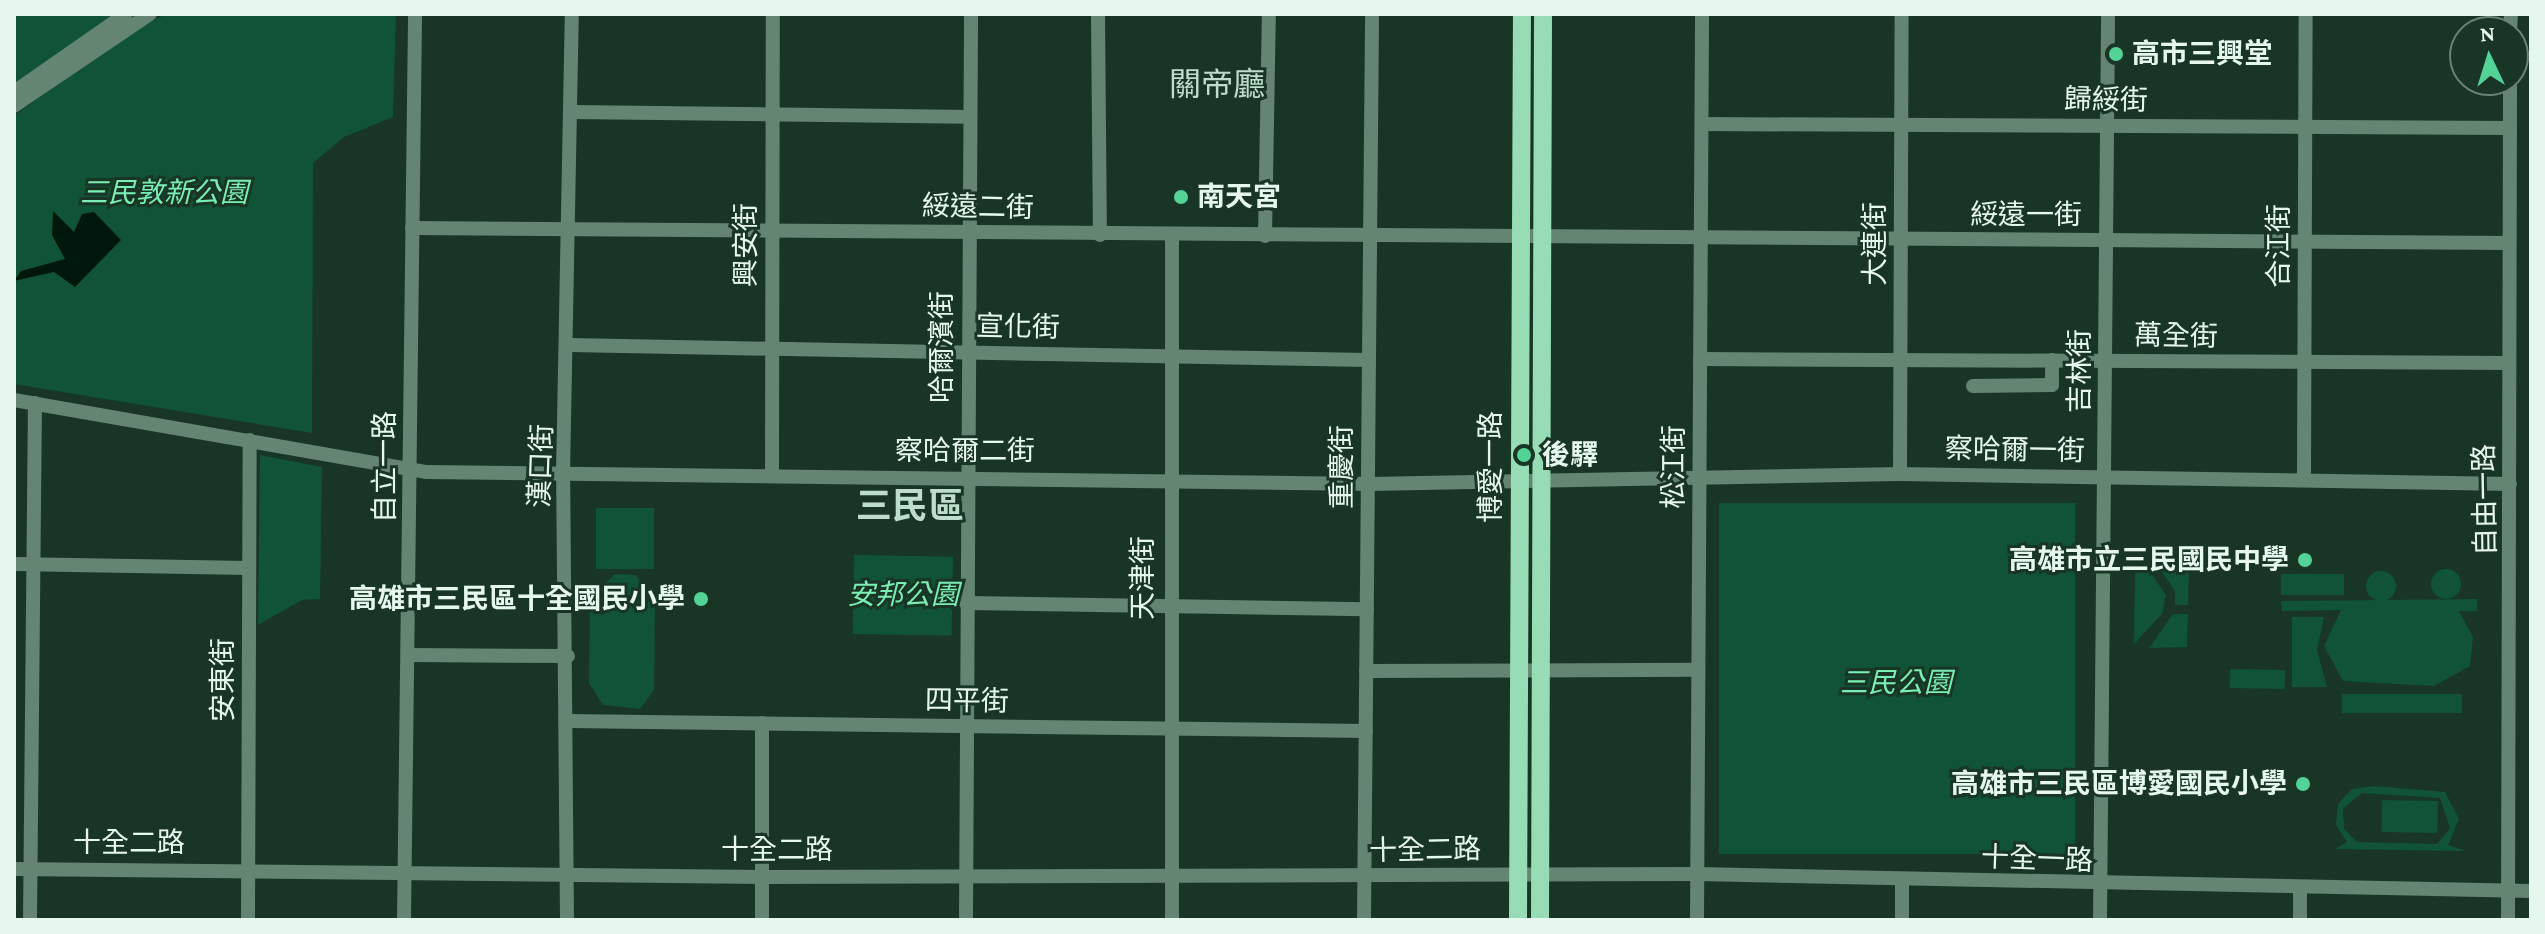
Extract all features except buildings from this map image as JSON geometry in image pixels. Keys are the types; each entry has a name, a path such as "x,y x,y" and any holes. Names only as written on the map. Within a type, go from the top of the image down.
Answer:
{"main road":[{"name":"博愛一路","path":"1518,920 1522,14"},
{"name":"博愛一路","path":"1540,920 1544,670 1543,14"}],"street":[{"path":"14,92 126,14"},
{"path":"14,106 150,14"},
{"name":"自立一路","path":"404,920 410,655 415,14"},
{"name":"漢口街","path":"567,920 568,656 563,473 570,345 572,14"},
{"name":"興安街","path":"772,476 773,14"},
{"name":"哈爾濱街","path":"966,920 966,477 971,14"},
{"path":"1098,14 1100,235"},
{"path":"1265,236 1269,14"},
{"name":"重慶街","path":"1364,920 1372,14"},
{"name":"松江街","path":"1697,920 1702,14"},
{"name":"大連街","path":"1900,474 1902,14"},
{"name":"吉林街","path":"2100,920 2108,14"},
{"name":"合江街","path":"2304,479 2306,14"},
{"name":"自由一路","path":"2508,920 2510,96"},
{"path":"571,112 773,117 970,117"},
{"name":"歸綏街","path":"1702,124 2510,128"},
{"name":"綏遠二街","path":"412,228 1543,239"},
{"name":"天津街","path":"1172,236 1168,479 1172,920"},
{"name":"綏遠一街","path":"1543,239 2509,243"},
{"name":"宣化街","path":"570,345 1369,360"},
{"name":"萬全街","path":"1700,359 2508,363"},
{"path":"1973,386 2052,385 2052,360"},
{"name":"察哈爾二街","path":"14,400 411,471 1370,484 1519,482"},
{"path":"30,920 35,403"},
{"name":"安東街","path":"248,920 251,870 250,440"},
{"name":"察哈爾一街","path":"1519,482 1700,475 1900,474 2510,484"},
{"path":"14,564 249,568"},
{"path":"966,603 1367,609"},
{"path":"410,655 568,656"},
{"path":"1366,671 1698,670"},
{"name":"四平街","path":"568,721 966,726 1169,733 1366,731"},
{"path":"762,723 762,920"},
{"name":"十全二路","path":"14,869 764,877 966,874 1540,875"},
{"name":"十全一路","path":"1540,875 1697,874 2099,887 2531,891"},
{"path":"1902,880 1902,920"},
{"path":"2300,890 2300,920"}],"green space":[{"path":"14,14 128,14 14,93"},
{"name":"三民敦新公園","path":"166,14 396,14 393,117 344,137 313,163 312,433 14,384 14,116 130,32"},
{"path":"260,455 322,467 320,599 302,600 258,625"},
{"name":"三民公園","path":"1719,503 2075,503 2075,854 1719,854"},
{"path":"596,508 654,508 654,569 596,569"},
{"name":"安邦公園","path":"854,555 953,557 952,636 853,634"},
{"path":"2158,566 2189,567 2188,605 2175,605 2175,591"},
{"path":"2135,569 2148,569 2166,595 2162,614 2134,644"},
{"path":"2446,569 2457,573 2461,584 2457,595 2446,599 2435,595 2431,584 2435,573"},
{"path":"2381,571 2392,575 2396,586 2392,597 2381,601 2370,597 2366,586 2370,575"},
{"path":"615,574 635,575 655,596 654,690 640,709 603,705 589,683 590,597"},
{"path":"2281,574 2344,574 2344,595 2281,595"},
{"path":"2477,599 2477,611 2459,611 2473,637 2470,666 2434,686 2343,681 2324,646 2341,610 2282,611 2281,601"},
{"path":"2173,614 2188,614 2187,647 2149,648"},
{"path":"2292,617 2324,617 2317,650 2327,687 2292,687"},
{"path":"2230,669 2285,670 2285,689 2230,688"},
{"path":"2342,694 2462,694 2462,713 2342,713"},
{"path":"2374,786 2445,792 2459,819 2448,845 2466,851 2335,849 2347,842 2336,825 2338,804 2352,789","holes":["2362,793 2440,798 2450,828 2437,844 2357,842 2344,829 2343,809"]},
{"path":"2382,800 2438,801 2437,833 2381,832"}],"shaded area":[{"path":"53,211 74,232 82,214 94,212 121,240 75,287 54,272 14,281 21,271 65,259 52,235"}],"place":[{"name":"高市三興堂","path":"2116,54"},
{"name":"南天宮","path":"1181,197"},
{"name":"後驛","path":"1524,455"},
{"name":"高雄市立三民國民中學","path":"2305,560"},
{"name":"高雄市三民區十全國民小學","path":"701,599"},
{"name":"高雄市三民區博愛國民小學","path":"2303,784"}],"district":[{"name":"關帝廳","path":"1217,84"},
{"name":"三民區","path":"910,507"}]}
